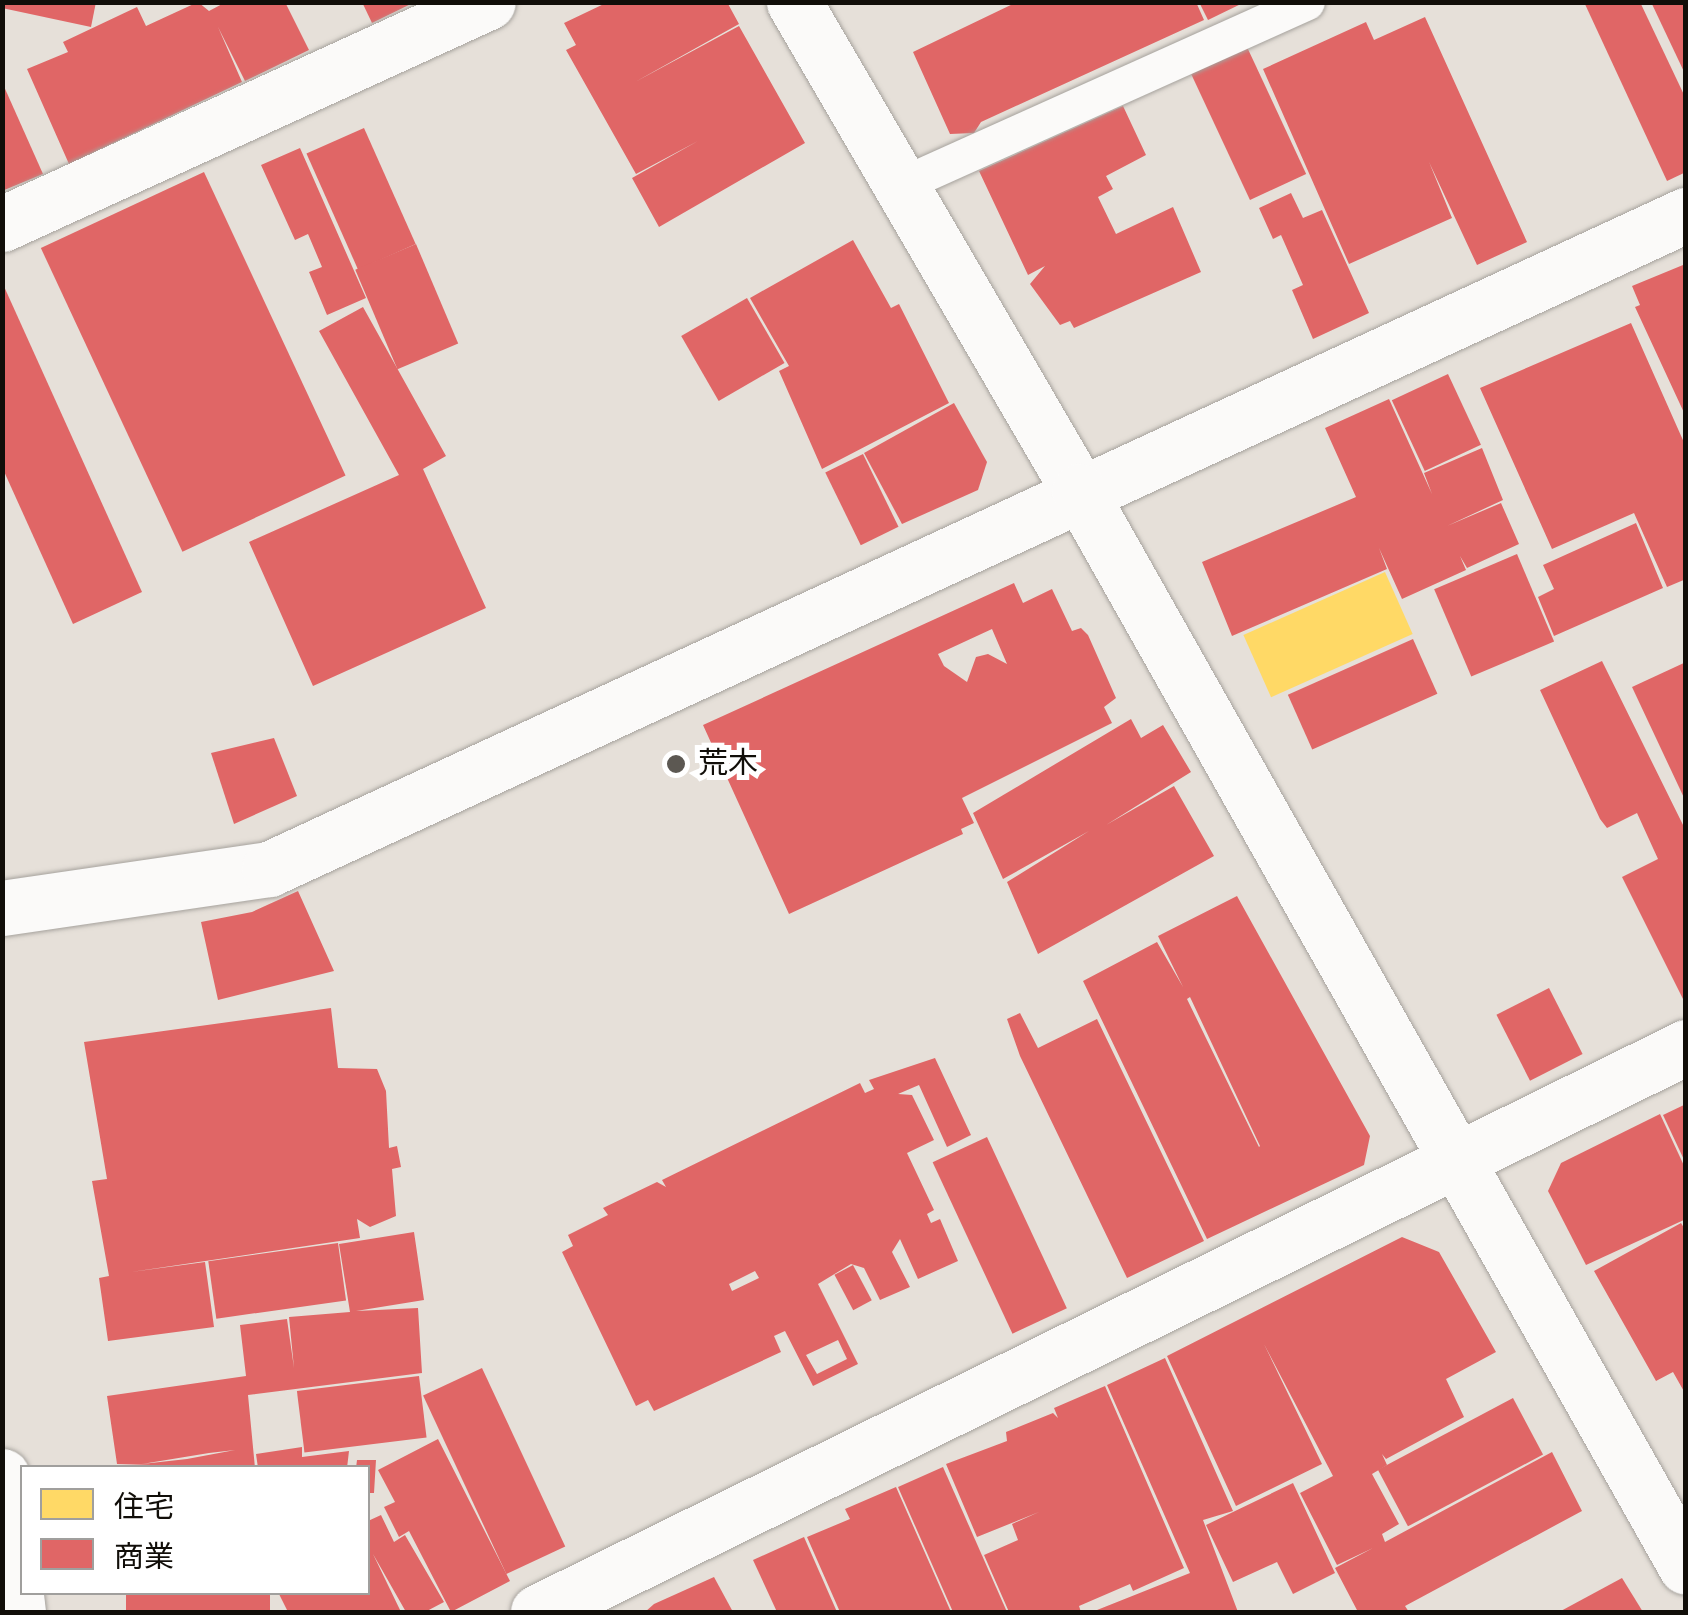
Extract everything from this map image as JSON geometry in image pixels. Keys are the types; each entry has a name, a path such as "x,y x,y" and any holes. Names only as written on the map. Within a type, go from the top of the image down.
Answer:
{"street":[{"path":"2,224 488,2"},
{"path":"794,2 1079,491 1686,1566"},
{"path":"2,908 268,869 1079,491 1686,215"},
{"path":"538,1612 1686,1047"},
{"path":"2,1476 18,1612"}],"lane":[{"path":"900,185 1308,2"}],"building: 住宅":[{"path":"1385,572 1413,634 1271,697 1243,635"}],"building: 商業":[{"path":"2,2 96,2 91,27 2,8"},
{"path":"198,2 209,11 226,2 285,2 309,50 245,81 218,27 242,82 69,164 27,69 68,52 63,42 137,7 146,26"},
{"path":"362,2 415,2 372,23"},
{"path":"608,2 727,2 739,24 635,82 739,26 805,143 659,227 632,178 698,141 636,174 566,50 576,45 564,23"},
{"path":"1017,2 1196,2 1204,20 981,122 974,133 950,134 913,52"},
{"path":"1199,2 1245,2 1208,20"},
{"path":"1584,2 1640,2 1686,99 1686,172 1667,181"},
{"path":"1651,2 1686,2 1686,76"},
{"path":"1425,17 1527,242 1477,265 1429,162 1452,218 1349,264 1263,69 1366,22 1374,40"},
{"path":"1247,47 1306,174 1250,200 1191,73"},
{"path":"2,82 43,174 2,191"},
{"path":"1123,106 1146,155 1106,176 1113,189 1098,197 1116,234 1173,207 1201,272 1074,328 1070,321 1060,325 1030,284 1045,266 1028,275 979,171"},
{"path":"364,128 416,244 358,270 306,154"},
{"path":"300,148 366,298 327,315 309,272 322,267 308,234 295,240 261,165"},
{"path":"204,172 346,476 182,552 41,248"},
{"path":"1291,193 1303,218 1322,210 1369,313 1313,339 1292,290 1303,285 1281,235 1273,239 1259,208"},
{"path":"853,240 891,308 899,304 949,403 822,469 779,371 789,366 750,298"},
{"path":"416,244 458,343 397,369 355,270"},
{"path":"1683,265 1686,417 1635,307 1640,305 1632,286"},
{"path":"2,282 142,592 73,624 2,467"},
{"path":"747,298 784,363 719,401 681,336"},
{"path":"363,307 446,456 423,469 486,608 313,686 249,542 399,475 319,331"},
{"path":"1631,323 1686,447 1686,579 1667,587 1634,513 1552,549 1480,388"},
{"path":"1448,374 1481,445 1425,471 1392,400"},
{"path":"1389,399 1432,494 1424,473 1482,448 1503,500 1447,526 1501,503 1519,544 1467,568 1460,556 1466,570 1402,599 1379,548 1387,569 1232,636 1202,562 1356,497 1325,428"},
{"path":"954,403 987,462 978,490 902,524 864,453"},
{"path":"863,454 899,527 861,545 825,472"},
{"path":"1636,523 1663,588 1554,636 1538,597 1554,589 1543,565"},
{"path":"1517,554 1554,641 1471,677 1434,589"},
{"path":"1014,583 1023,603 1052,589 1072,631 1081,628 1088,635 1116,698 1104,707 1112,723 962,798 974,823 961,829 963,834 789,914 703,725","holes":["992,629 1007,664 988,654 976,657 967,682 944,666 938,654"]},
{"path":"1413,639 1437,694 1312,750 1288,695"},
{"path":"1602,661 1686,831 1686,1005 1622,877 1658,859 1637,813 1607,828 1540,690"},
{"path":"1686,662 1686,802 1632,687"},
{"path":"1131,719 1141,738 1163,725 1191,772 1106,825 1174,786 1214,856 1038,954 1007,882 1089,831 1003,879 973,813"},
{"path":"274,738 297,796 234,824 211,753"},
{"path":"298,891 334,971 218,1000 201,922 252,912"},
{"path":"1237,896 1370,1136 1364,1165 1207,1239 1083,981 1157,942 1183,987 1158,936","holes":["1190,997 1260,1146 1187,999"]},
{"path":"1549,988 1583,1054 1530,1081 1496,1015"},
{"path":"331,1008 338,1068 377,1069 386,1091 389,1148 397,1146 401,1167 392,1169 396,1216 370,1227 357,1219 360,1238 131,1272 205,1262 214,1327 108,1341 99,1278 109,1276 92,1181 107,1179 84,1042"},
{"path":"1020,1013 1038,1048 1097,1019 1204,1241 1127,1278 1020,1056 1007,1019"},
{"path":"935,1058 971,1135 947,1147 919,1085 898,1094 912,1095 934,1140 907,1153 934,1210 927,1214 931,1223 940,1219 958,1261 918,1279 900,1239 892,1252 910,1287 880,1300 864,1268 851,1264 818,1284 858,1364 813,1386 785,1331 774,1336 781,1352 654,1411 648,1400 636,1406 562,1252 573,1246 568,1235 608,1215 603,1208 657,1182 666,1187 662,1180 860,1083 865,1093 874,1089 869,1080","holes":["755,1271 759,1278 732,1291 729,1284","838,1340 847,1359 817,1374 806,1355"]},
{"path":"1686,1104 1686,1164 1663,1115"},
{"path":"1660,1114 1686,1170 1686,1219 1586,1265 1548,1191 1561,1163"},
{"path":"987,1137 1067,1308 1012,1334 933,1162"},
{"path":"1681,1223 1686,1231 1686,1395 1673,1372 1656,1381 1594,1271"},
{"path":"414,1232 424,1300 356,1311 418,1308 422,1373 248,1395 255,1465 117,1464 107,1396 246,1376 240,1325 287,1319 294,1368 289,1317 350,1312 339,1244","holes":["235,1450 187,1459 142,1464 209,1453"]},
{"path":"1402,1237 1439,1252 1496,1352 1446,1379 1464,1417 1386,1459 1382,1454 1387,1465 1372,1474 1399,1524 1382,1534 1385,1542 1552,1452 1582,1511 1405,1606 1409,1612 1358,1612 1335,1568 1373,1548 1337,1565 1300,1493 1333,1476 1264,1344 1322,1464 1236,1506 1167,1356"},
{"path":"338,1243 346,1300 216,1319 208,1261"},
{"path":"853,1265 872,1300 853,1310 834,1275"},
{"path":"1165,1358 1233,1511 1203,1520 1238,1612 1092,1612 1190,1573 1107,1385"},
{"path":"482,1368 565,1547 506,1574 423,1395"},
{"path":"419,1376 427,1438 304,1453 297,1391"},
{"path":"1105,1386 1184,1568 1133,1591 1130,1584 1079,1606 1081,1612 1009,1612 984,1555 1018,1540 1012,1524 1039,1512 977,1537 946,1464 1007,1441 1006,1432 1053,1413 1058,1418 1054,1408"},
{"path":"1513,1398 1543,1455 1408,1526 1378,1470"},
{"path":"438,1439 510,1581 451,1612 409,1531 399,1537 384,1507 395,1502 378,1470"},
{"path":"302,1447 302,1457 349,1451 347,1465 258,1465 256,1454"},
{"path":"357,1460 376,1460 374,1493 370,1493 370,1465 356,1465"},
{"path":"943,1467 1007,1612 953,1612 898,1487"},
{"path":"1293,1483 1335,1573 1293,1594 1277,1562 1233,1582 1206,1525"},
{"path":"896,1487 951,1612 840,1612 807,1537 850,1519 845,1509"},
{"path":"381,1515 394,1542 405,1535 444,1602 425,1612 406,1612 373,1554 401,1612 288,1612 280,1595 370,1595 370,1520"},
{"path":"804,1537 837,1612 777,1612 753,1560"},
{"path":"714,1577 733,1612 645,1612 654,1604"},
{"path":"1622,1578 1643,1612 1559,1612"},
{"path":"126,1595 270,1595 270,1612 126,1612"}],"place":[{"name":"荒木","path":"676,764"}]}
